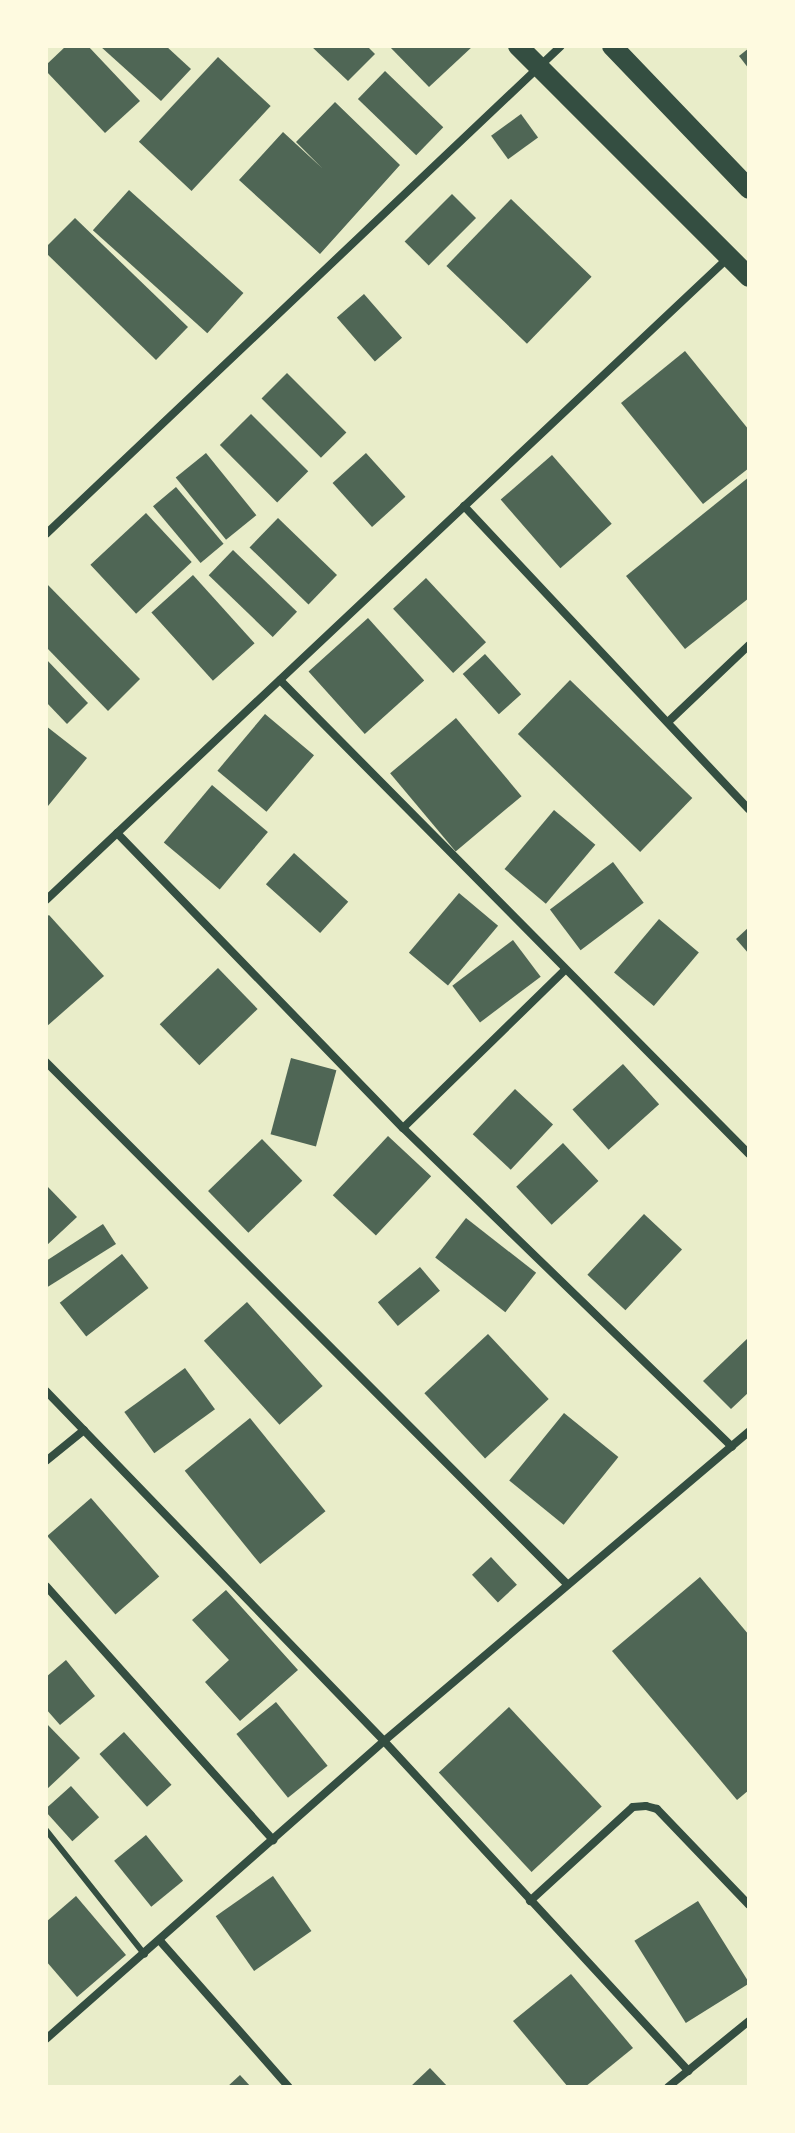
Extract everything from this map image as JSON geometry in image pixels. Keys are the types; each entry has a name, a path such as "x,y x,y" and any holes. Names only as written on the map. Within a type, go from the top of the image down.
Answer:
{"main road":[{"path":"518,46 749,277"},
{"path":"612,46 749,189"}],"street":[{"path":"46,534 561,46"},
{"path":"46,900 730,256"},
{"path":"464,506 749,809"},
{"path":"668,722 749,645"},
{"path":"280,680 749,1154"},
{"path":"117,833 403,1128 732,1447"},
{"path":"403,1128 565,970"},
{"path":"46,1062 567,1584"},
{"path":"46,1391 384,1741 689,2071"},
{"path":"46,1461 84,1430"},
{"path":"46,2039 161,1942 384,1741 749,1432"},
{"path":"46,1586 273,1840"},
{"path":"530,1901 633,1807 646,1806 657,1809 749,1905"},
{"path":"161,1942 289,2087"},
{"path":"668,2087 749,2021"}],"lane":[{"path":"46,1830 145,1955"}],"building":[{"path":"66,46 88,46 140,101 105,133 46,71 46,65"},
{"path":"100,46 166,46 191,69 161,101"},
{"path":"311,46 367,46 375,54 348,81"},
{"path":"389,46 473,46 429,87"},
{"path":"749,48 749,69 739,56"},
{"path":"218,57 271,106 192,191 139,142"},
{"path":"385,71 443,127 416,155 358,99"},
{"path":"335,102 400,165 320,254 239,180 283,132 322,168 296,142"},
{"path":"521,114 538,137 508,159 491,136"},
{"path":"129,190 243,293 207,333 93,230"},
{"path":"452,194 476,218 429,265 405,241"},
{"path":"511,199 592,277 527,344 446,266"},
{"path":"75,218 188,327 156,360 46,253 46,247"},
{"path":"364,294 402,338 375,361 337,318"},
{"path":"685,351 749,430 749,468 703,504 621,403"},
{"path":"287,373 346,432 321,458 262,398"},
{"path":"251,414 308,471 277,502 220,445"},
{"path":"206,453 256,515 226,540 176,478"},
{"path":"366,453 405,497 372,527 333,483"},
{"path":"552,455 612,524 560,568 501,500"},
{"path":"749,477 749,598 685,649 626,576"},
{"path":"176,487 224,544 201,563 153,506"},
{"path":"146,513 192,562 136,614 90,565"},
{"path":"278,518 337,575 309,604 250,547"},
{"path":"233,550 297,612 273,637 209,575"},
{"path":"193,575 255,643 213,681 151,612"},
{"path":"426,578 486,642 453,673 393,609"},
{"path":"46,583 140,679 108,711 46,647"},
{"path":"368,618 424,680 365,734 309,672"},
{"path":"485,654 521,694 499,714 463,674"},
{"path":"46,659 88,703 67,724 46,702"},
{"path":"570,680 692,798 640,852 518,734"},
{"path":"265,714 314,755 266,812 217,771"},
{"path":"456,718 522,796 456,851 390,773"},
{"path":"46,726 87,758 48,806 46,804"},
{"path":"212,785 268,832 220,889 164,842"},
{"path":"554,810 595,845 546,904 505,869"},
{"path":"294,853 348,902 320,933 266,884"},
{"path":"613,862 644,903 581,950 550,910"},
{"path":"459,893 498,926 448,986 409,953"},
{"path":"49,915 104,976 46,1027 46,917"},
{"path":"659,919 699,952 654,1006 614,973"},
{"path":"749,927 749,954 736,939"},
{"path":"513,940 541,977 480,1022 452,986"},
{"path":"218,968 258,1009 199,1065 160,1024"},
{"path":"291,1058 336,1070 316,1146 271,1134"},
{"path":"623,1064 659,1104 609,1150 572,1110"},
{"path":"515,1089 553,1124 511,1170 473,1134"},
{"path":"388,1136 431,1176 376,1235 333,1195"},
{"path":"262,1139 302,1181 248,1233 208,1191"},
{"path":"563,1143 598,1181 552,1225 516,1187"},
{"path":"46,1185 77,1217 46,1246"},
{"path":"644,1214 682,1249 625,1310 587,1275"},
{"path":"466,1218 536,1273 505,1312 435,1257"},
{"path":"103,1224 116,1244 46,1288 46,1261"},
{"path":"122,1254 148,1288 86,1337 60,1303"},
{"path":"420,1267 440,1291 398,1326 378,1302"},
{"path":"247,1302 323,1386 280,1425 204,1341"},
{"path":"488,1334 549,1399 485,1458 424,1393"},
{"path":"749,1337 749,1392 731,1409 703,1381"},
{"path":"185,1368 215,1409 154,1453 124,1412"},
{"path":"564,1413 618,1457 564,1525 509,1481"},
{"path":"250,1418 326,1511 260,1564 185,1471"},
{"path":"91,1498 159,1576 115,1615 47,1536"},
{"path":"491,1557 517,1585 498,1603 472,1575"},
{"path":"700,1577 749,1635 749,1790 737,1800 612,1651"},
{"path":"226,1590 298,1670 240,1721 205,1682 229,1660 192,1620"},
{"path":"66,1660 95,1696 60,1725 46,1709 46,1677"},
{"path":"276,1702 328,1766 288,1798 236,1734"},
{"path":"509,1707 602,1806 532,1872 439,1772"},
{"path":"46,1723 80,1758 46,1790"},
{"path":"124,1732 172,1785 147,1807 99,1754"},
{"path":"71,1786 99,1817 72,1841 46,1812 46,1809"},
{"path":"146,1835 183,1881 151,1907 114,1861"},
{"path":"273,1876 311,1931 254,1971 216,1916"},
{"path":"76,1896 126,1955 77,1997 46,1961 46,1922"},
{"path":"698,1901 749,1984 686,2023 634,1941"},
{"path":"571,1974 633,2048 585,2087 568,2087 513,2021"},
{"path":"430,2068 448,2087 410,2087"},
{"path":"240,2075 251,2087 227,2087"}]}
